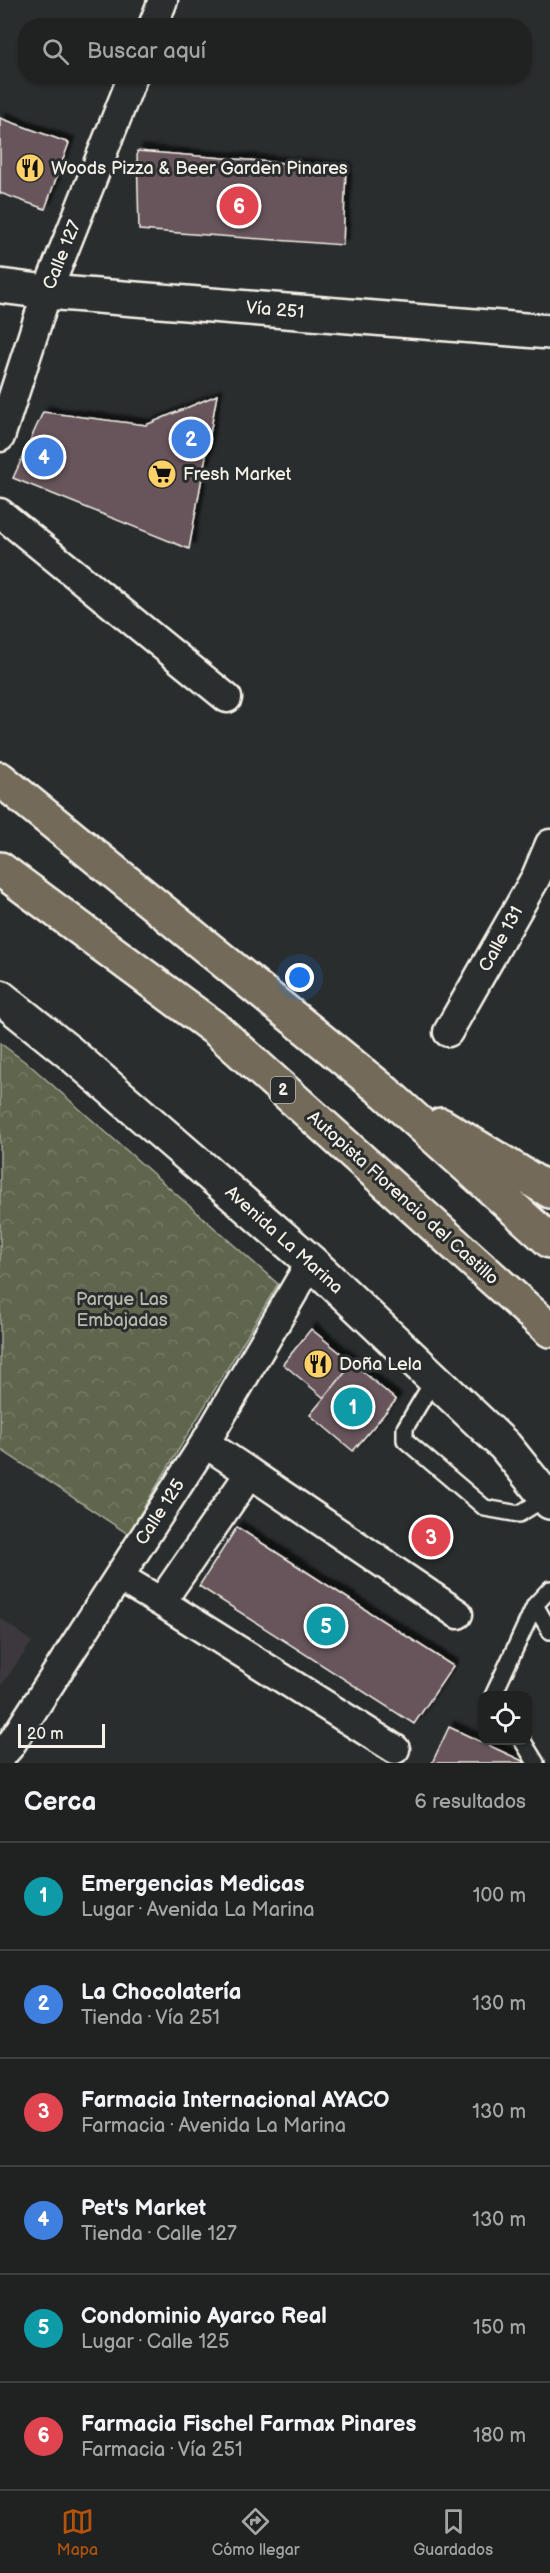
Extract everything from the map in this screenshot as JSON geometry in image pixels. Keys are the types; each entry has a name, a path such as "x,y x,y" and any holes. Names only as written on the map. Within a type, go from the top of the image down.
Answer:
{"highway":[{"path":"0,779 386,1094 550,1241"},
{"name":"Autopista Florencio del Castillo","path":"0,868 217,1030 550,1330"},
{"path":"386,1094 496,1156 550,1191"}],"street":[{"path":"156,18 163,0"},
{"name":"Calle 127","path":"0,437 47,292 130,84"},
{"name":"Vía 251","path":"0,285 47,292 550,332"},
{"path":"0,513 227,699"},
{"name":"Calle 131","path":"448,1032 536,877 550,844"},
{"name":"Avenida La Marina","path":"0,997 70,1053 311,1262 505,1446 549,1500"},
{"name":"Calle 125","path":"0,1757 9,1747 204,1443 311,1262"},
{"path":"204,1443 458,1614"},
{"path":"161,1602 250,1473"},
{"path":"119,1577 395,1749"}],"lane":[{"path":"435,1378 405,1428 405,1440 485,1508 519,1514 549,1500"},
{"path":"495,1691 535,1605 550,1589"},
{"path":"535,1605 550,1631"},
{"path":"525,1745 536,1763"},
{"path":"544,1763 550,1759"}],"shaded area":[{"path":"0,1618 32,1642 0,1687"}],"green space":[{"name":"Parque Las Embajadas","path":"0,1043 32,1067 278,1284 128,1534 0,1449"}],"building":[{"name":"Woods Pizza & Beer Garden Pinares","path":"0,118 69,143 45,209 0,193"},
{"path":"137,151 346,168 343,245 139,230"},
{"path":"217,395 189,549 13,478 43,412 146,425"},
{"name":"Doña Lela","path":"311,1329 353,1363 324,1398 283,1364"},
{"path":"353,1363 396,1400 353,1451 310,1415"},
{"path":"237,1527 453,1666 414,1724 199,1586"},
{"path":"449,1727 478,1740 478,1745 488,1745 527,1763 432,1763"}],"place":[{"name":"Woods Pizza & Beer Garden Pinares","path":"30,168"},
{"name":"Farmacia Fischel Farmax Pinares","path":"239,206"},
{"name":"La Chocolatería","path":"191,439"},
{"name":"Pet's Market","path":"44,457"},
{"name":"Fresh Market","path":"162,474"},
{"name":"Doña Lela","path":"318,1364"},
{"name":"Emergencias Medicas","path":"353,1407"},
{"name":"Farmacia Internacional AYACO","path":"431,1537"},
{"name":"Condominio Ayarco Real","path":"326,1626"}]}
